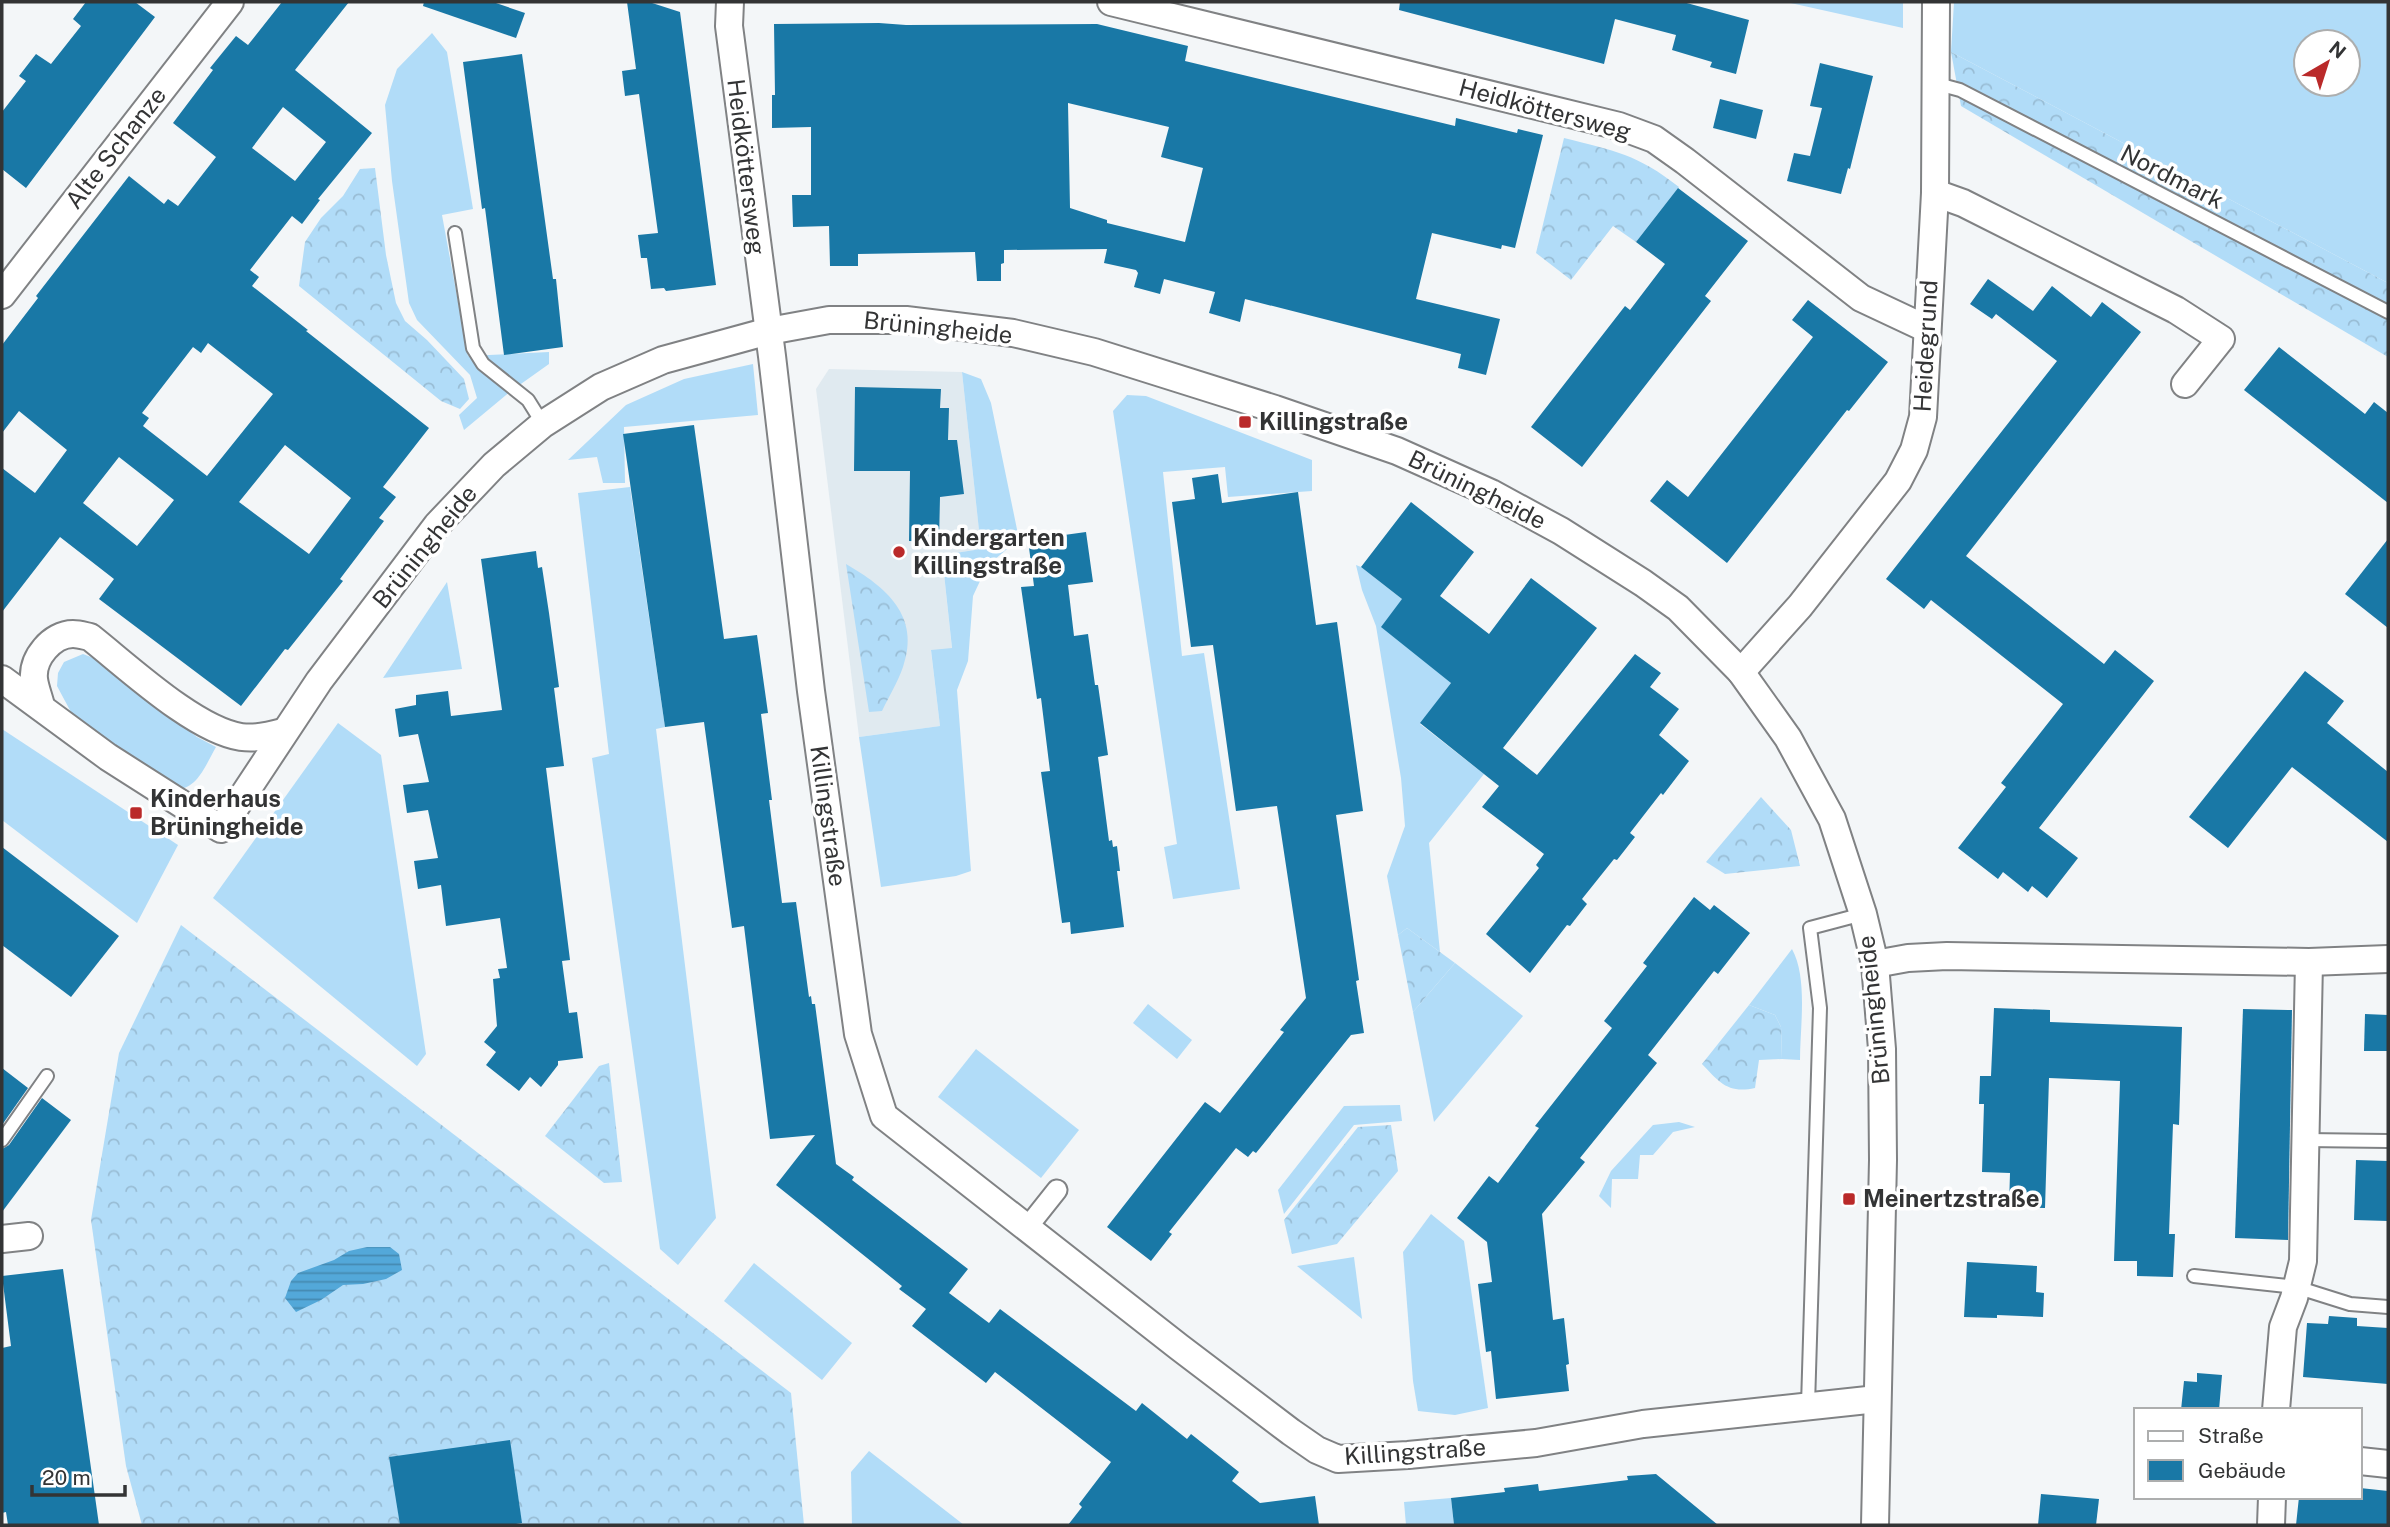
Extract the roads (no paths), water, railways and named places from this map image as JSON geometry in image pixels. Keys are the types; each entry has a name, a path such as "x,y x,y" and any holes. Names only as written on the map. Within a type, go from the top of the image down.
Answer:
{"street":[{"name":"Alte Schanze","path":"2,295 230,2"},
{"name":"Heidköttersweg","path":"730,2 729,26 769,331"},
{"name":"Heidköttersweg","path":"1111,2 1619,126 1654,139 1861,298 1927,329"},
{"name":"Heidegrund","path":"1741,672 1800,606 1898,481 1914,450 1923,417 1935,192 1936,2"},
{"path":"1935,192 1963,203 2176,310 2221,339 2185,384"},
{"name":"Brüningheide","path":"41,706 108,757 221,829 319,681 437,525 494,465 544,424 601,387 663,359 769,331 829,320 865,319 906,320 1013,333 1094,352 1264,405 1397,451 1491,493 1561,531 1678,608 1741,672 1788,738 1832,819 1863,914 1875,964 1882,1049 1883,1146 1875,1525"},
{"name":"Killingstraße","path":"769,331 811,691 858,1034 884,1116 1290,1432 1317,1450 1338,1459 1536,1443 1643,1424 1877,1399"},
{"path":"41,706 34,678 35,665 55,639 72,634 90,637 210,727 249,738 283,732"},
{"path":"2,680 41,706"},
{"path":"1875,964 1908,958 1947,956 2309,962 2388,959"},
{"path":"2276,1408 2283,1327 2303,1261 2309,962"},
{"path":"1026,1229 1056,1190"},
{"path":"2,1239 29,1236"},
{"path":"2362,1461 2388,1464"},
{"path":"2271,1525 2272,1499"}],"lane":[{"name":"Nordmark","path":"1934,83 1959,90 2388,312"},
{"path":"455,233 473,348 483,364 528,400 544,424"},
{"path":"1808,1405 1820,1008 1811,928 1863,914"},
{"path":"2,1140 47,1076"},
{"path":"2305,1140 2388,1141"},
{"path":"2193,1276 2296,1287 2350,1304 2388,1307"}],"water":[{"path":"367,1247 390,1247 399,1254 402,1270 386,1279 343,1285 296,1312 285,1298 291,1281 298,1273 334,1260 349,1251"}],"place":[{"name":"Killingstraße","path":"1245,422"},
{"name":"Kindergarten Killingstraße","path":"899,552"},
{"name":"Kinderhaus Brüningheide","path":"136,813"},
{"name":"Meinertzstraße","path":"1849,1199"}]}
